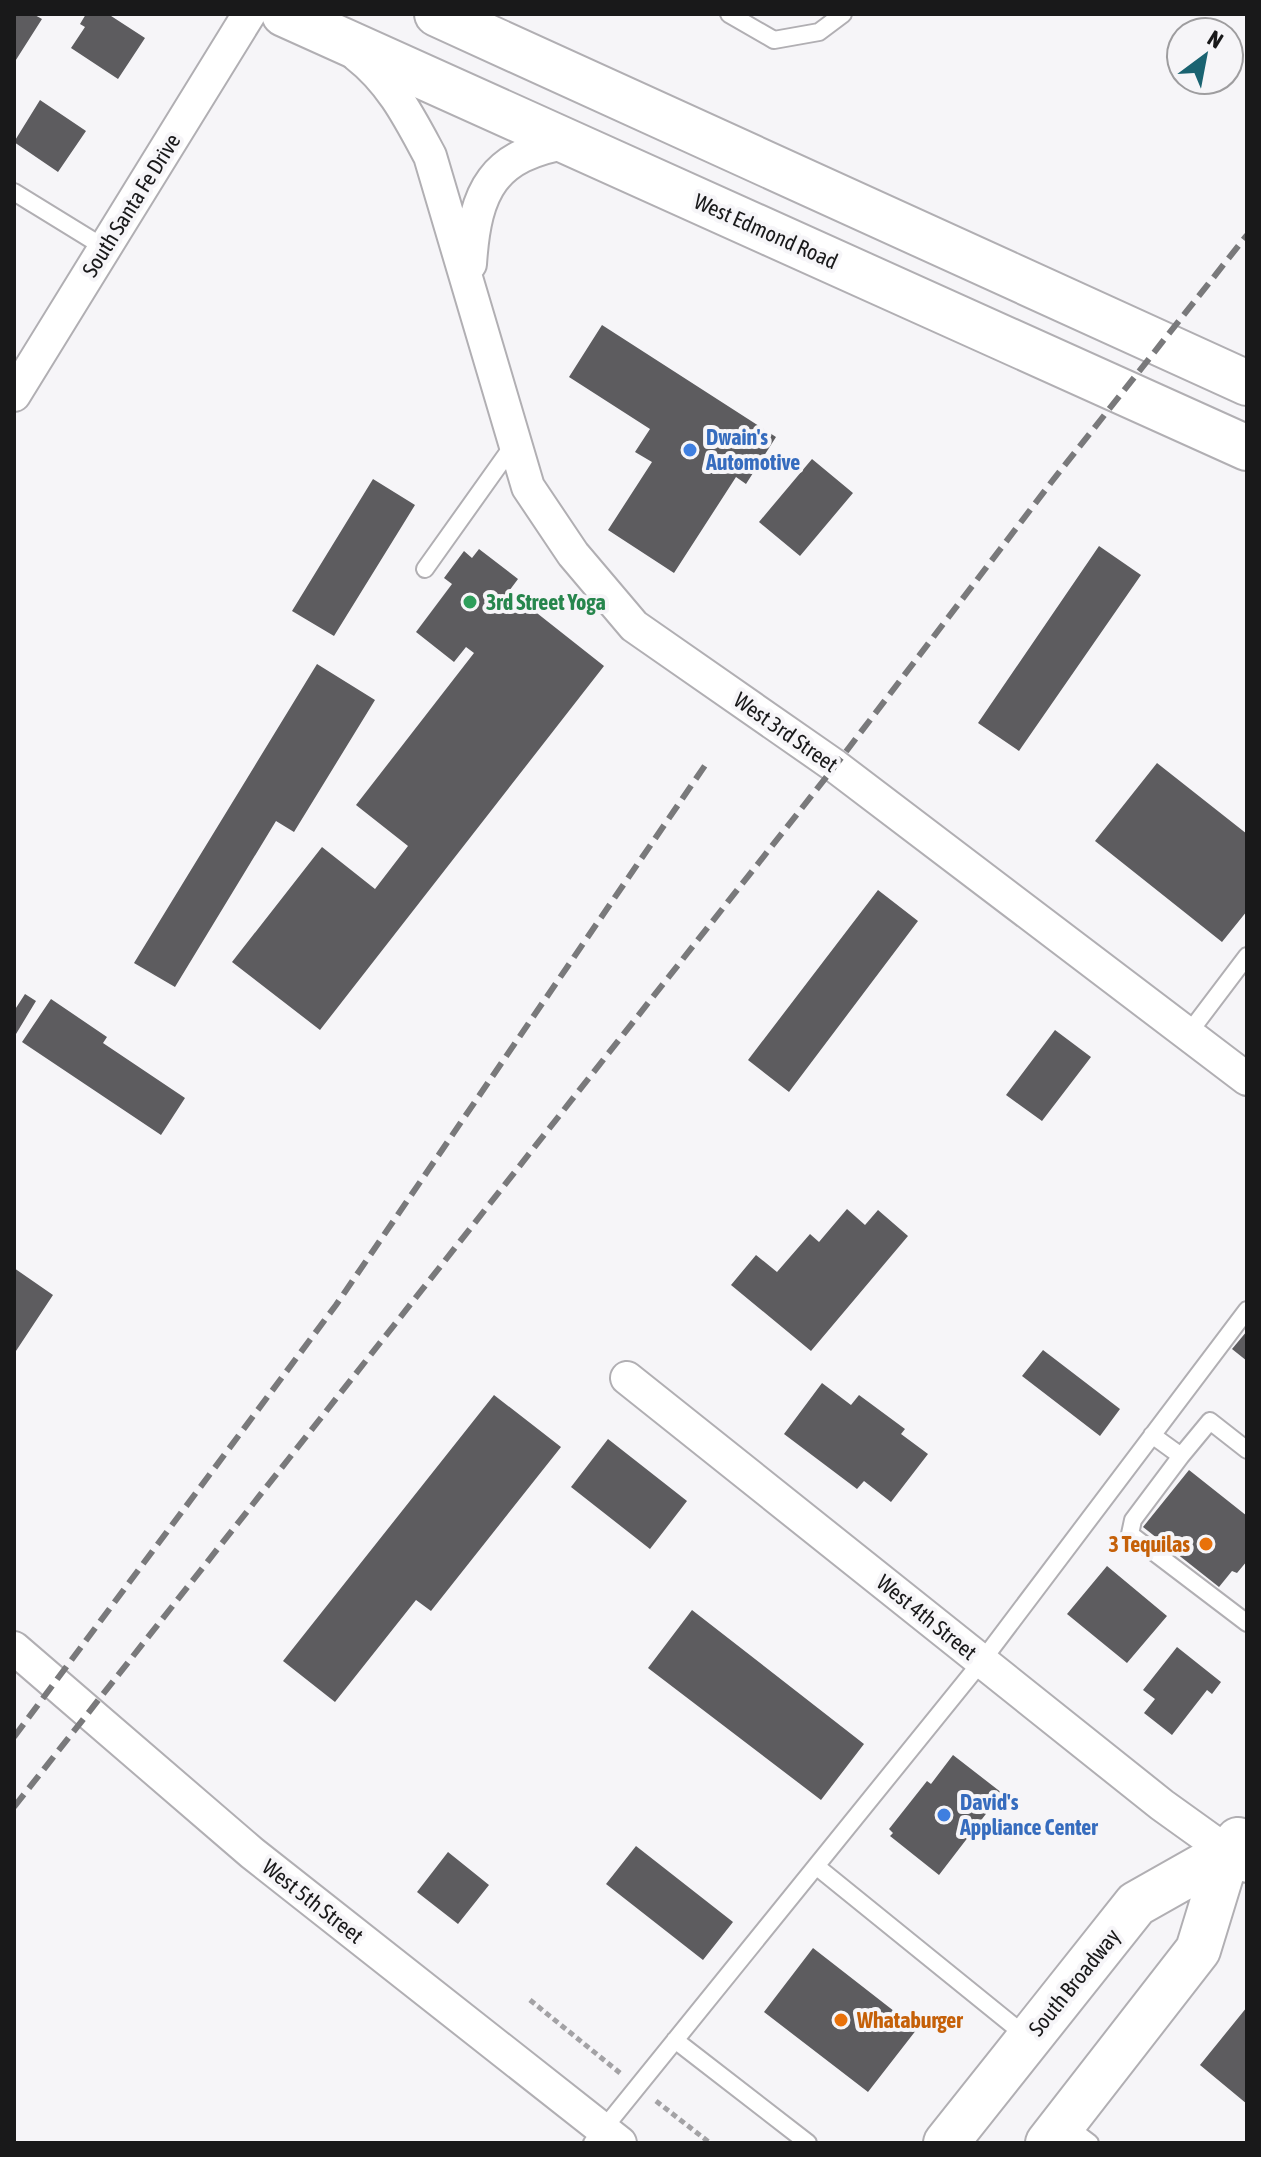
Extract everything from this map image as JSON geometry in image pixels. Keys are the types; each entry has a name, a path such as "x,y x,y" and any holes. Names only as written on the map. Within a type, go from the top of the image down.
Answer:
{"main road":[{"name":"West Edmond Road","path":"284,14 1247,448"},
{"path":"437,14 1247,383"},
{"path":"1067,2136 1198,1950 1241,1849"},
{"name":"South Broadway","path":"946,2143 1136,1904 1241,1849"}],"street":[{"name":"South Santa Fe Drive","path":"14,395 249,14"},
{"name":"West 3rd Street","path":"327,32 374,68 404,106 430,156 469,279 528,487 573,554 634,626 835,766 1247,1079"},
{"name":"West 3rd Street","path":"469,279 472,231 482,199 504,164 538,147 569,142"},
{"name":"West 4th Street","path":"627,1378 982,1661 1241,1849"},
{"name":"West 5th Street","path":"14,1648 252,1853 605,2138"}],"lane":[{"path":"729,14 774,40 819,32 843,14"},
{"path":"14,192 105,248"},
{"path":"425,569 514,444"},
{"path":"1188,1034 1247,956"},
{"path":"605,2138 675,2040 982,1661 1247,1310"},
{"path":"1247,1450 1210,1421 1133,1520 1130,1534 1247,1623"},
{"path":"1152,1435 1181,1456"},
{"path":"816,1866 1029,2038"},
{"path":"675,2040 808,2143"}],"building":[{"path":"14,14 33,14 42,19 14,63"},
{"path":"86,14 108,14 145,38 118,79 71,48 85,27 80,24"},
{"path":"40,100 86,131 58,172 14,142"},
{"path":"602,325 776,437 746,484 736,477 674,573 608,530 652,462 635,452 650,429 569,377"},
{"path":"812,459 853,493 800,556 759,522"},
{"path":"373,479 415,505 334,636 292,611"},
{"path":"1099,546 1141,575 1019,751 978,723"},
{"path":"479,549 518,579 509,591 604,666 320,1030 232,962 322,847 375,889 408,846 356,805 474,653 466,647 454,662 416,632 452,584 444,578 464,551 472,558"},
{"path":"317,664 375,700 294,832 276,821 175,987 134,963"},
{"path":"1157,763 1247,834 1247,911 1222,942 1095,841"},
{"path":"878,890 918,921 789,1092 748,1060"},
{"path":"25,994 36,1001 16,1034 14,1011"},
{"path":"51,999 107,1037 103,1043 185,1098 161,1135 22,1042"},
{"path":"1055,1030 1091,1057 1042,1121 1006,1095"},
{"path":"847,1209 865,1225 878,1210 908,1236 811,1351 731,1285 756,1255 777,1272 810,1234 819,1242"},
{"path":"14,1268 53,1295 14,1354"},
{"path":"1247,1331 1247,1361 1232,1349"},
{"path":"1043,1350 1120,1409 1100,1436 1022,1376"},
{"path":"822,1383 851,1405 859,1395 905,1429 901,1434 928,1454 891,1502 864,1481 857,1489 784,1434"},
{"path":"494,1395 561,1447 431,1611 416,1600 335,1702 283,1661"},
{"path":"608,1439 687,1501 650,1549 571,1487"},
{"name":"3 Tequilas","path":"1189,1470 1247,1516 1247,1561 1237,1573 1232,1571 1219,1587 1143,1527"},
{"path":"1107,1566 1167,1616 1127,1663 1067,1614"},
{"path":"692,1610 864,1744 821,1800 648,1668"},
{"path":"1177,1647 1221,1682 1212,1694 1207,1690 1172,1735 1144,1713 1155,1699 1143,1690"},
{"path":"953,1755 1002,1793 939,1875 890,1836 893,1833 889,1829 927,1781 931,1784"},
{"path":"636,1846 733,1922 703,1960 606,1884"},
{"path":"448,1852 489,1885 458,1924 417,1892"},
{"name":"Whataburger","path":"813,1948 917,2029 868,2092 764,2012"},
{"path":"1247,2007 1247,2104 1200,2065"}],"railway":[{"path":"14,1807 835,766 1053,480 1247,235"},
{"path":"14,1737 336,1305 706,764"}],"place":[{"name":"Dwain's Automotive","path":"690,450"},
{"name":"3rd Street Yoga","path":"470,602"},
{"name":"3 Tequilas","path":"1206,1544"},
{"name":"David's Appliance Center","path":"944,1815"},
{"name":"Whataburger","path":"841,2020"}]}
